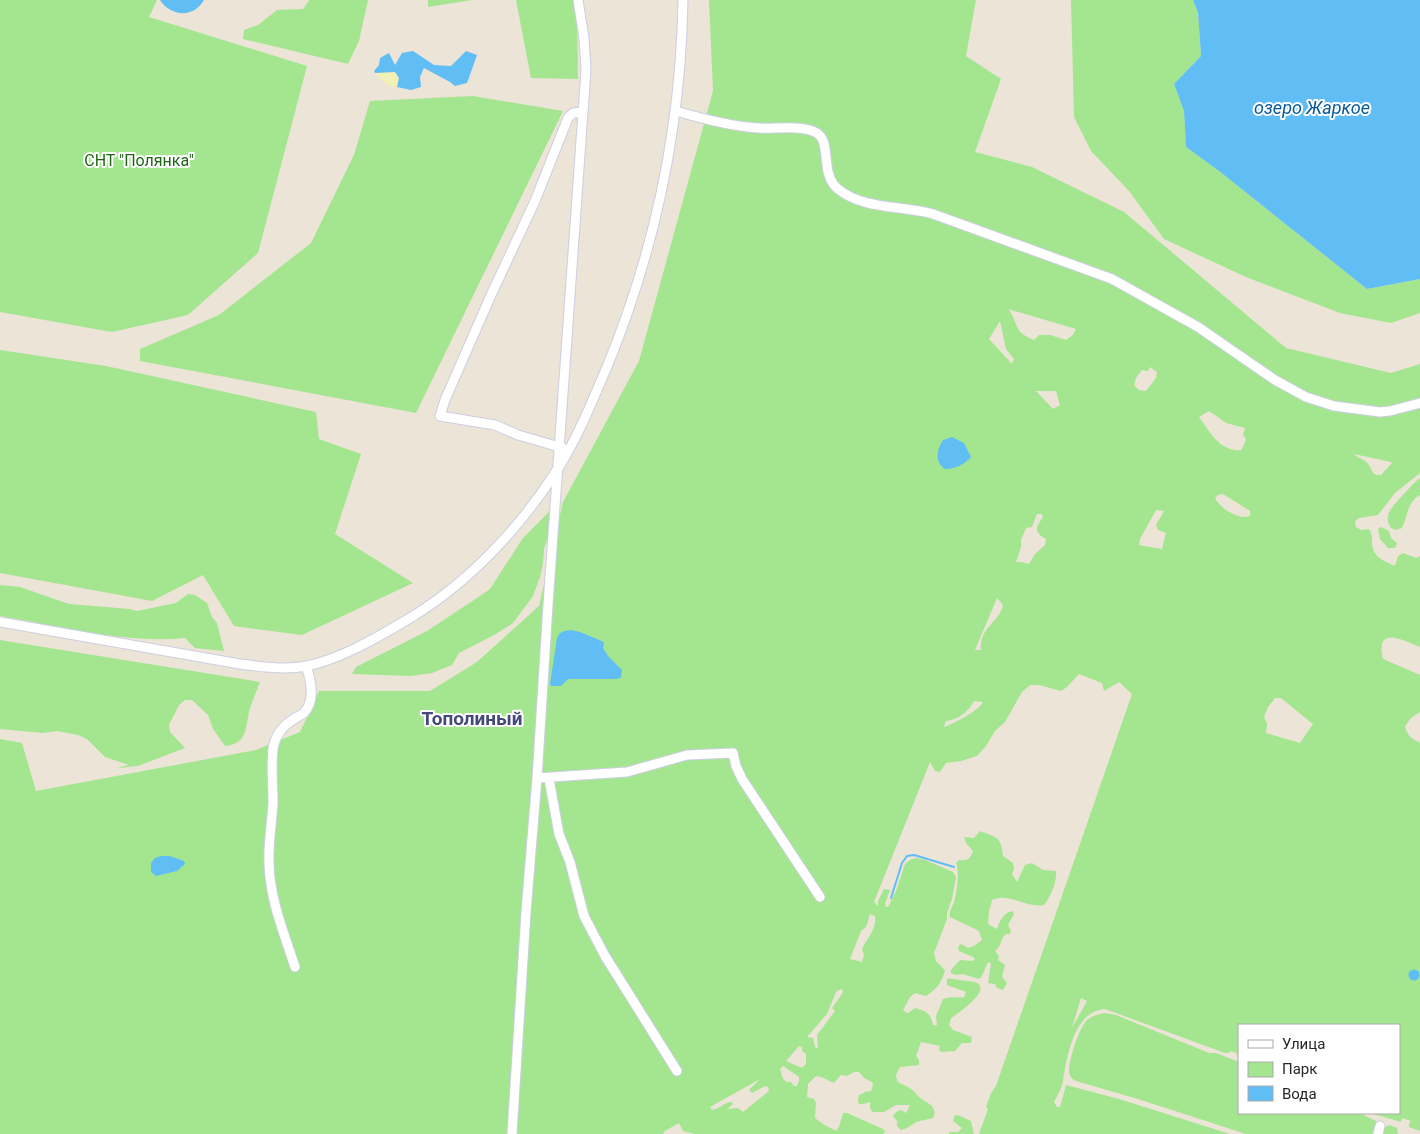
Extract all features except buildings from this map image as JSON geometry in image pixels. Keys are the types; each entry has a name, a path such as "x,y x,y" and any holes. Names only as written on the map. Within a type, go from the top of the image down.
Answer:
{"street":[{"path":"512,1134 586,70 584,38 578,0"},
{"path":"0,622 265,668 306,666 340,654 381,635 424,609 456,586 478,566 525,513 558,468 581,427 617,340 641,272 665,177 676,111 683,0"},
{"path":"676,111 730,125 759,128 792,128 817,132 825,147 827,173 830,182 851,198 865,203 917,209 934,214 1112,279 1198,327 1275,380 1306,397 1334,406 1380,412 1420,403"},
{"path":"569,449 508,432 495,425 440,416 445,400 492,293 535,201 568,118 573,113 583,112"},
{"path":"295,967 274,904 269,850 272,829 274,748 277,734 292,720 303,714 311,699 311,679 306,666"},
{"path":"537,778 627,772 687,755 733,753 740,775 820,896"},
{"path":"550,778 559,834 570,862 584,916 605,956 676,1071"}],"green space":[{"name":"СНТ \"Полянка\"","path":"0,0 157,0 149,17 307,66 258,253 188,315 112,332 0,312"},
{"path":"308,0 368,0 359,41 348,64 243,39 244,30 258,25 277,10 303,9"},
{"path":"428,0 472,0 428,7"},
{"path":"516,0 574,0 577,12 578,79 531,78"},
{"path":"709,0 976,0 966,56 1001,79 975,152 1032,167 1124,212 1286,348 1391,373 1420,364 1420,473 1395,493 1378,515 1359,518 1355,521 1356,527 1361,530 1369,529 1372,535 1374,551 1386,562 1395,566 1398,556 1403,553 1416,558 1420,556 1420,647 1398,639 1386,638 1382,648 1383,659 1420,675 1420,712 1411,718 1405,726 1410,737 1420,743 1420,1131 1409,1127 1411,1121 1402,1118 1401,1122 1373,1114 1400,1114 1400,1024 1238,1024 1238,1056 1236,1053 1230,1051 1225,1053 1105,1009 1094,1012 1086,1018 1074,1036 1062,1084 1054,1102 1057,1107 1060,1107 1066,1085 1119,1099 1230,1134 979,1134 988,1109 986,1107 991,1093 996,1086 1132,694 1119,682 1104,691 1102,683 1079,674 1061,691 1039,685 1030,685 1022,692 1005,722 995,731 977,756 946,763 940,772 935,771 930,762 874,902 878,906 878,901 884,889 890,890 885,904 888,907 896,891 905,864 916,858 953,872 956,877 947,919 934,953 936,961 945,970 942,978 939,985 926,996 915,993 910,997 903,1010 907,1013 915,1008 922,1010 929,1015 933,1025 937,1025 936,1016 943,999 964,997 966,992 947,985 947,979 977,983 980,987 975,998 969,1005 951,1018 949,1025 953,1030 972,1037 971,1043 962,1043 955,1051 941,1052 939,1050 940,1046 921,1042 916,1056 919,1060 919,1065 900,1067 896,1075 897,1081 911,1089 934,1109 933,1118 916,1122 901,1130 893,1116 901,1110 906,1113 910,1105 896,1105 884,1112 873,1112 870,1109 870,1102 859,1104 859,1095 871,1091 873,1085 872,1082 864,1078 859,1072 854,1072 847,1076 841,1075 834,1083 816,1076 808,1084 807,1097 814,1099 816,1103 815,1118 836,1131 843,1113 847,1113 883,1129 885,1131 884,1134 695,1134 683,1131 679,1123 663,1134 0,1134 0,739 22,743 36,791 256,750 300,732 319,691 430,691 477,662 539,606 563,502 639,361 713,91","holes":["1008,309 1076,329 1073,335 1066,340 1050,335 1039,335 1034,340 1022,334","1000,321 1006,349 1014,359 1012,364 989,339","1150,367 1157,372 1156,378 1146,391 1139,390 1134,385 1136,378 1142,370 1148,371","1036,391 1056,391 1060,405 1053,409","1209,411 1226,423 1245,428 1243,435 1246,439 1241,450 1227,448 1221,444 1199,417","1354,454 1391,462 1392,463 1381,475 1377,475 1373,473 1365,461","1223,494 1250,511 1250,516 1246,517 1230,513 1215,498","1156,510 1164,511 1156,525 1158,530 1166,533 1162,549 1139,545 1140,539","1037,514 1042,514 1043,517 1037,526 1037,531 1046,539 1045,545 1035,554 1029,564 1016,562 1026,528 1032,527","997,598 1003,605 998,616 983,636 981,650 975,650","1275,698 1281,698 1313,724 1300,743 1266,733 1267,724 1264,717 1268,707","974,701 983,702 972,713 944,727 946,721 959,717 969,709","870,914 875,916 875,925 862,949 864,955 862,962 850,959 861,931 866,927","841,989 843,991 842,994 832,1008 835,1011 817,1035 818,1049 815,1047 813,1038 807,1037 827,1014 836,992","1081,998 1087,1001 1072,1028","799,1046 802,1047 802,1051 806,1054 806,1064 802,1068 786,1061","783,1066 799,1077 797,1086 783,1079 780,1069","760,1079 749,1090 752,1093 765,1086 768,1087 769,1091 743,1112 738,1108 727,1109 733,1104 732,1102 712,1110 710,1107"]},
{"path":"1071,0 1193,0 1198,13 1201,56 1174,84 1184,111 1186,147 1367,289 1420,279 1420,313 1391,323 1340,313 1246,277 1164,239 1129,191 1091,151 1074,117"},
{"path":"473,96 563,111 416,413 140,361 140,349 219,315 311,243 354,155 370,101"},
{"path":"0,350 106,366 316,412 319,439 361,454 335,534 413,583 302,635 234,626 203,575 152,601 0,573"},
{"path":"1420,478 1420,495 1410,505 1402,528 1396,530 1391,528 1388,518 1390,510"},
{"path":"550,511 549,533 544,549 540,577 533,596 513,623 459,653 452,665 432,673 411,676 352,674 356,667 427,631 490,589 523,538"},
{"path":"1381,527 1389,531 1391,538 1397,543 1395,548 1388,548 1380,539 1378,529"},
{"path":"0,585 20,587 69,604 137,611 176,603 188,594 195,595 207,603 212,617 217,623 224,651 195,648 185,638 162,639 115,636 0,616"},
{"path":"0,640 260,682 250,708 245,733 238,742 225,746 213,729 208,715 192,700 185,700 179,705 169,725 170,732 185,748 138,766 116,768 129,765 105,757 87,739 78,735 57,731 43,733 0,729"},
{"path":"980,831 995,837 1000,842 1003,856 1013,863 1014,869 1012,874 1017,882 1025,865 1032,863 1043,870 1056,871 1053,889 1044,905 1031,905 1005,898 992,900 988,924 997,929 1004,915 1012,911 1014,914 1008,925 1011,931 1010,934 1004,936 995,951 999,956 998,960 1005,965 1002,977 1007,983 1003,990 997,988 995,984 988,983 991,964 989,962 979,979 963,974 956,975 951,973 951,970 960,960 972,961 975,959 959,951 958,947 961,944 968,948 982,940 979,931 950,917 957,887 958,872 956,863 959,860 968,859 973,851 966,843 964,837 974,838"},
{"path":"1105,1013 1116,1015 1209,1053 1216,1053 1238,1062 1238,1114 1361,1114 1376,1121 1375,1134 1246,1134 1076,1081 1072,1079 1069,1072 1072,1053 1084,1024 1095,1015"},
{"path":"958,1115 971,1121 974,1134 949,1134 950,1132 958,1132 962,1128 953,1121 954,1116"},
{"path":"1389,1125 1397,1128 1398,1134 1381,1134 1383,1128"}],"sand":[{"path":"395,72 399,78 397,87 386,84 375,73"}],"water":[{"path":"160,0 204,0 194,10 182,13 170,10"},
{"name":"озеро Жаркое","path":"1193,0 1420,0 1420,279 1367,289 1186,147 1184,111 1174,84 1201,56 1198,13"},
{"path":"413,51 434,65 451,66 466,51 477,55 467,83 455,86 424,68 420,77 421,87 411,90 397,87 399,78 395,72 375,73 374,71 379,65 380,58 389,53 395,65 402,53"},
{"path":"952,437 964,443 971,457 960,466 945,469 939,463 938,452 943,440"},
{"path":"571,630 604,642 603,648 608,656 622,670 621,677 618,679 568,679 561,686 551,686 557,638 564,631"},
{"path":"170,856 184,861 185,864 177,871 156,876 151,872 151,863 155,858"},
{"path":"1414,969 1420,975 1414,981 1408,975"}],"waterway":[{"path":"891,898 902,863 907,856 914,855 954,867"}],"district":[{"name":"Тополиный","path":"472,718"}]}
